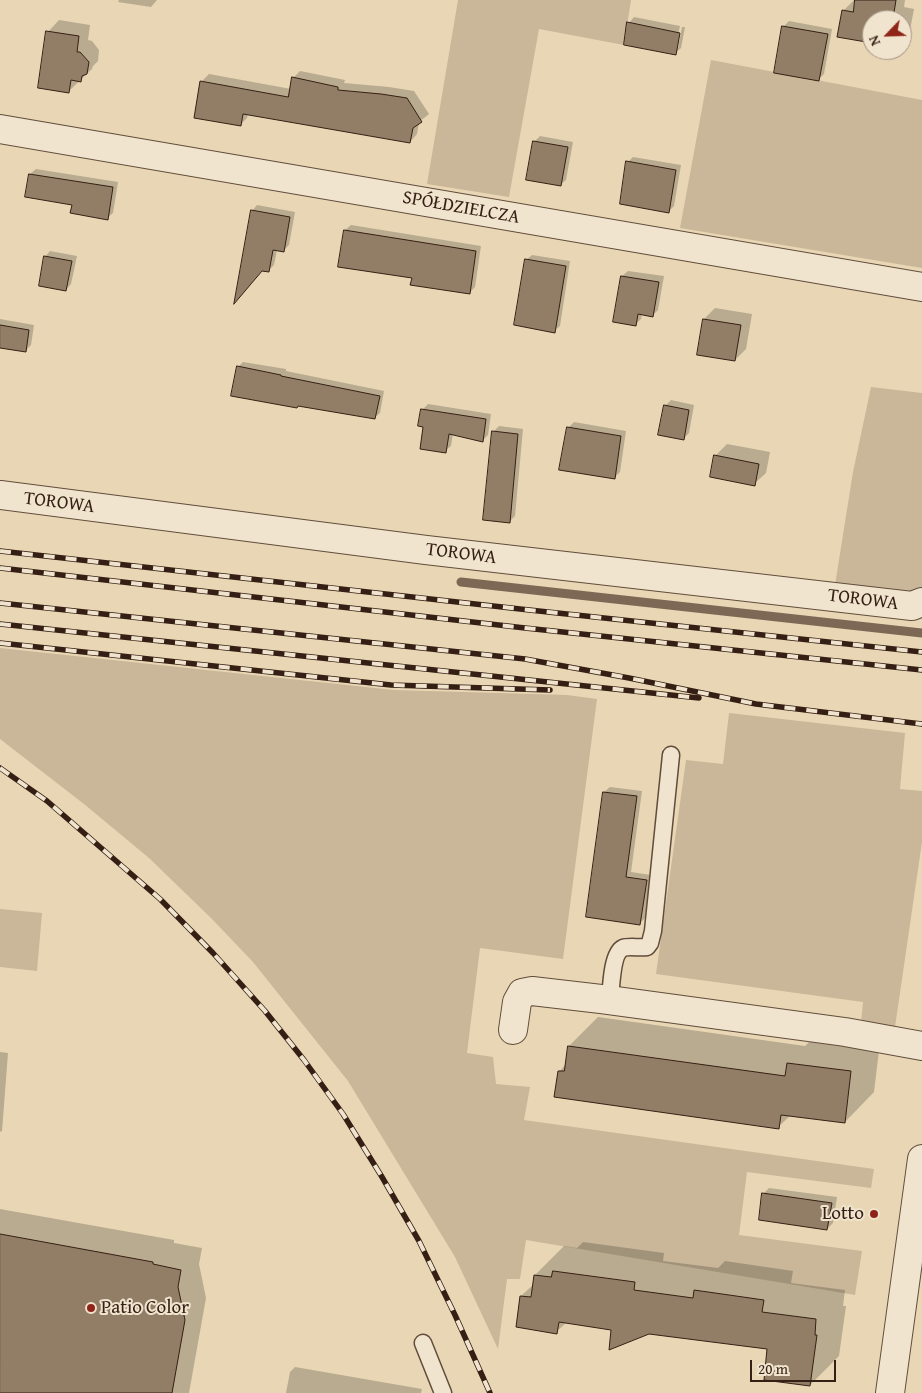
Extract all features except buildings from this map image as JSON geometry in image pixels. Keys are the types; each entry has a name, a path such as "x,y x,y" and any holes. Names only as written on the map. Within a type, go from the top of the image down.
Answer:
{"street":[{"name":"SPÓŁDZIELCZA","path":"0,129 922,286"},
{"name":"TOROWA","path":"0,495 466,554 912,606 922,602"},
{"path":"513,1030 517,1002 522,993 532,992 610,1000 844,1032 922,1046"},
{"path":"890,1393 922,1159"}],"lane":[{"path":"610,1000 618,952 624,948 647,947 650,943 653,930 671,755"},
{"path":"423,1343 443,1393"}],"shaded area":[{"path":"458,0 631,0 624,45 539,29 509,197 427,184"},
{"path":"711,60 922,100 922,268 680,228"},
{"path":"871,387 922,393 922,588 902,594 835,585 853,472"},
{"path":"0,648 394,690 567,695 597,699 563,959 480,948 467,1053 493,1057 496,1084 530,1087 524,1120 874,1169 871,1188 747,1172 739,1235 862,1251 855,1295 526,1240 520,1279 507,1279 498,1349 455,1257 348,1081 253,962 149,858 84,804 0,739"},
{"path":"729,713 905,733 900,789 922,791 922,842 895,1027 861,1023 863,1002 656,974 686,760 723,764"},
{"path":"0,909 42,913 37,971 0,967"}],"waterway":[{"path":"461,582 922,633"}],"railway":[{"path":"0,551 922,652"},
{"path":"0,568 525,628 922,670"},
{"path":"0,603 525,659 756,704 922,724"},
{"path":"0,624 699,698"},
{"path":"0,643 391,685 550,690"},
{"path":"0,768 47,801 160,899 213,953 265,1011 304,1060 343,1114 419,1241 490,1393"}],"place":[{"name":"Lotto","path":"874,1214"},
{"name":"Patio Color","path":"91,1308"}]}
